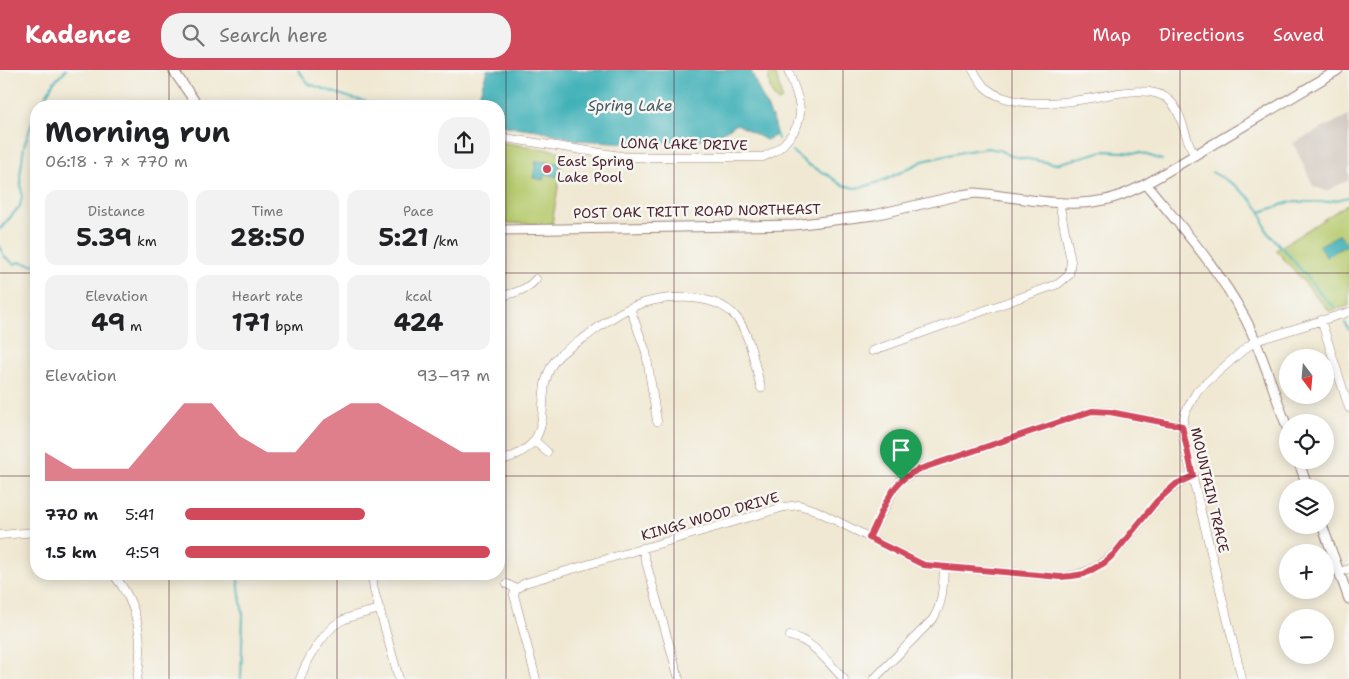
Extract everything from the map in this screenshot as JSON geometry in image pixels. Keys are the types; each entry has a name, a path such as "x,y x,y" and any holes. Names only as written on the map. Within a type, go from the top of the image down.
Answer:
{"street":[{"path":"173,70 194,100"},
{"name":"LONG LAKE DRIVE","path":"505,138 627,157 763,157 777,151 795,132 800,121 800,106 788,70"},
{"path":"973,70 986,88 1005,98 1019,101 1064,102 1129,92 1146,92 1163,96 1169,100 1176,110 1188,144 1195,155"},
{"name":"POST OAK TRITT ROAD NORTHEAST","path":"505,230 794,225 874,215 975,193 1059,202 1101,201 1116,197 1146,184 1338,70"},
{"path":"1146,184 1219,275 1255,341 1282,414"},
{"path":"872,351 1058,284 1069,276 1071,261 1059,202"},
{"path":"1069,276 1076,281"},
{"path":"505,295 524,290 536,279"},
{"path":"505,459 515,456 535,441 542,423 545,384 553,364 564,352 630,308 654,301 690,299 712,301 725,308 736,317 743,329 761,388"},
{"path":"630,308 646,352 658,421"},
{"name":"MOUNTAIN TRACE","path":"1242,679 1182,426 1188,408 1197,391 1214,374 1255,341 1349,312"},
{"path":"1322,320 1349,408"},
{"path":"869,538 895,488 901,480 920,469 1092,411 1110,412 1182,426"},
{"path":"535,441 546,452"},
{"name":"KINGS WOOD DRIVE","path":"516,589 525,583 642,548 784,507 799,505 815,510 924,565 1060,577 1084,574 1104,563 1114,554 1157,501 1176,484 1193,476"},
{"path":"0,535 30,532"},
{"path":"1325,534 1349,599"},
{"path":"642,548 679,679"},
{"path":"874,679 933,619 942,599 944,568"},
{"path":"1339,572 1349,569"},
{"path":"117,580 126,592 138,622 141,651 137,679"},
{"path":"373,580 399,679"},
{"path":"507,584 516,589 514,595 515,602 536,679"},
{"path":"300,679 314,652 333,627 349,618 380,609"},
{"path":"790,636 808,642 844,679"}],"shaded area":[{"path":"1349,115 1349,180 1326,191 1314,187 1293,143"}],"green space":[{"path":"776,74 782,98 778,102 770,90 769,82 769,75"},
{"path":"505,143 564,152 552,224 505,223"},
{"path":"1349,203 1349,306 1329,311 1276,250"}],"water":[{"name":"Spring Lake","path":"487,70 751,70 775,124 775,136 766,140 737,124 719,134 696,140 648,144 577,140 538,130 505,126 505,100 478,100"},
{"name":"East Spring Lake Pool","path":"536,161 560,163 557,177 545,174 543,180 533,178"},
{"path":"1340,234 1347,245 1326,257 1319,246"}],"waterway":[{"path":"44,100 54,82 66,70"},
{"path":"298,70 309,84 360,100"},
{"path":"0,229 20,206 22,196 20,176 24,146 30,129"},
{"path":"775,130 778,139"},
{"path":"792,151 807,164 840,184 854,188 887,179 923,161 988,148 999,150 1011,156 1057,164 1103,151 1141,153 1162,160"},
{"path":"1212,172 1233,184 1249,197 1261,212 1267,232 1325,299 1335,307"},
{"path":"1261,212 1290,202 1326,202 1349,197"},
{"path":"0,246 4,256 14,264 19,262 30,264"},
{"path":"1345,323 1349,330"},
{"path":"238,580 243,615 241,679"}],"place":[{"name":"East Spring Lake Pool","path":"547,169"}],"route":[{"path":"1092,411 1182,426 1183,438 1193,476 1176,484 1157,501 1114,554 1104,563 1084,574 1060,577 924,565 869,538 901,480 920,469 1092,411"}]}
